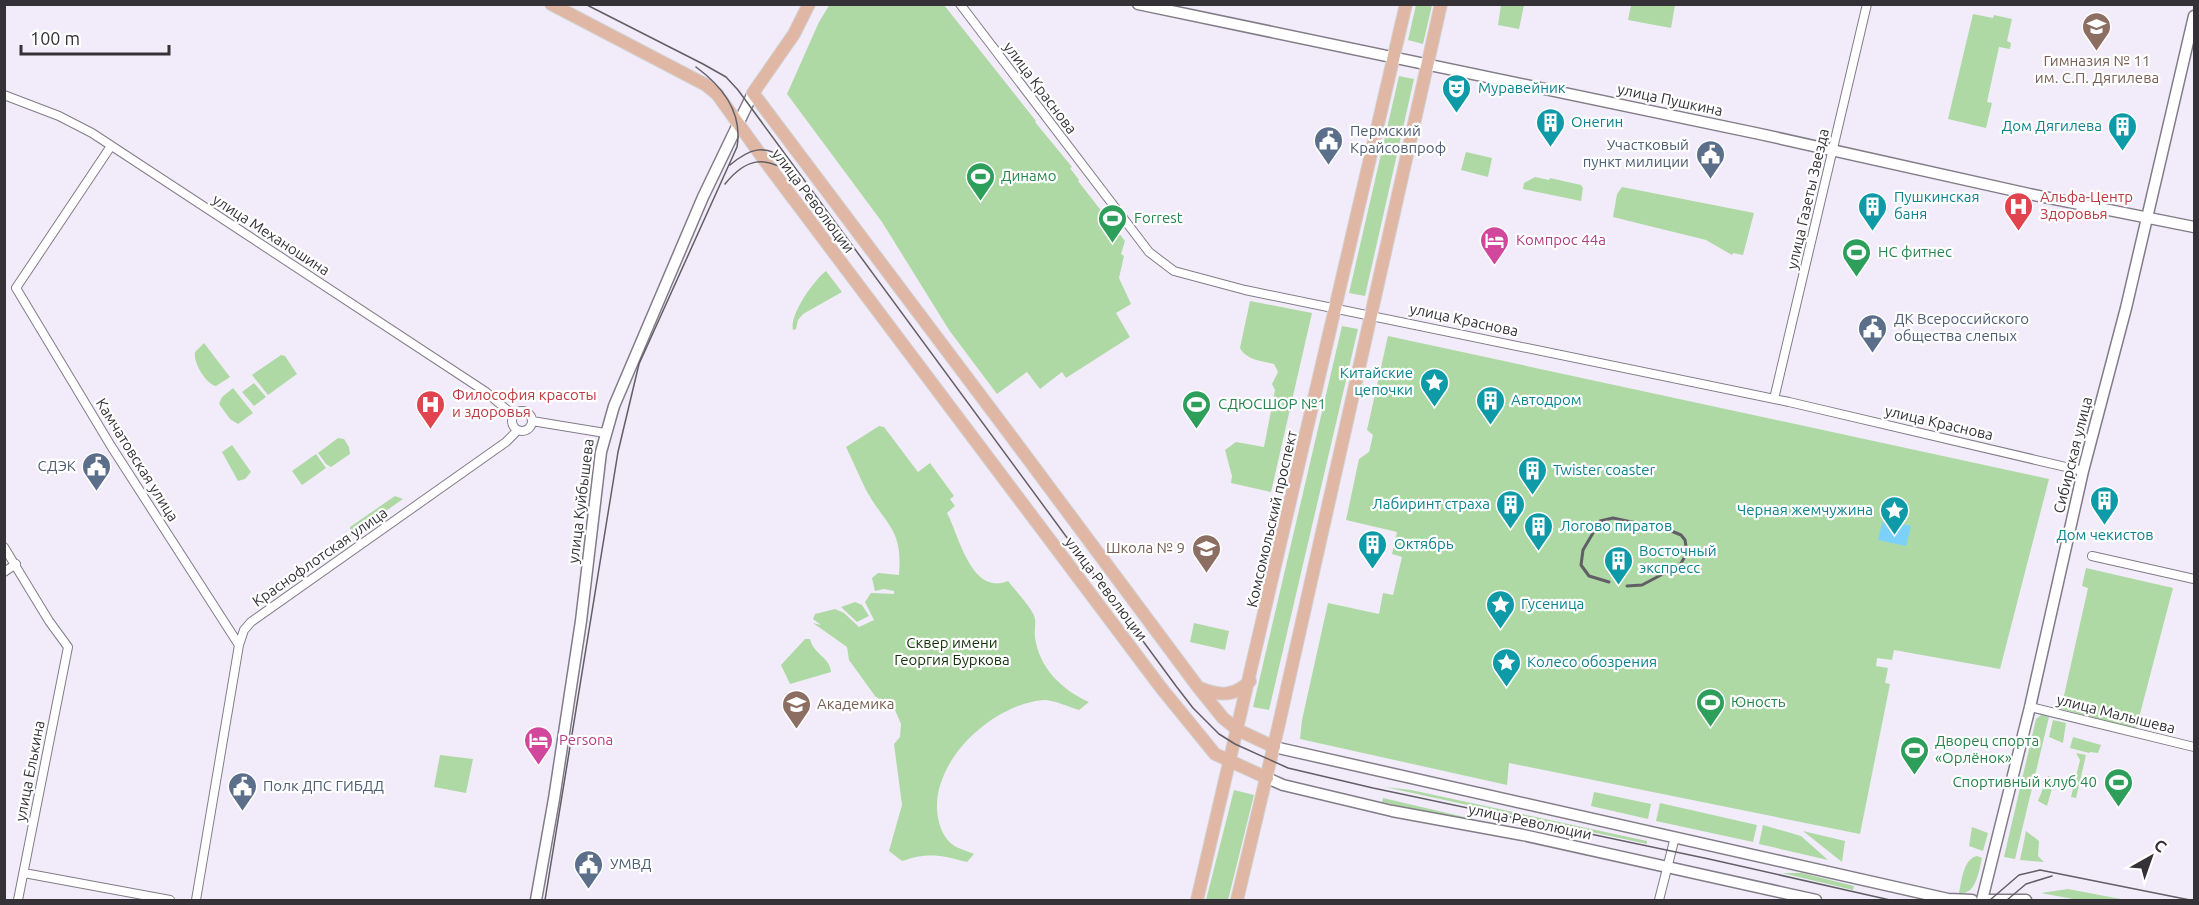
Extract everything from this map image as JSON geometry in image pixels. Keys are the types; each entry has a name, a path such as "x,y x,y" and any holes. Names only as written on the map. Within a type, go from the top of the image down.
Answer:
{"main road":[{"name":"улица Революции","path":"551,4 706,85 717,94 826,243 1215,754 1283,785 1392,811 1523,835 1816,900"},
{"name":"улица Куйбышева","path":"536,900 581,621 594,499 605,433 614,406 737,122 753,93 794,34 808,4"},
{"name":"улица Пушкина","path":"1138,4 2194,227"},
{"name":"Комсомольский проспект","path":"1197,900 1250,681 1406,4"},
{"path":"1237,900 1267,778 1441,4"},
{"name":"Сибирская улица","path":"1982,900 2030,706 2083,471 2126,308 2194,16"},
{"name":"улица Революции","path":"753,93 1198,687 1223,718 1238,730 1274,747 1948,899 1972,900"},
{"path":"1198,687 1219,695 1228,694 1242,689 1250,681"},
{"path":"1989,900 2026,900"}],"street":[{"name":"улица Краснова","path":"960,4 1149,252 1174,271 1188,276 1774,399 2083,471"},
{"name":"улица Газеты Звезда","path":"1774,399 1867,4"},
{"name":"улица Механошина","path":"4,95 59,116 111,146 486,392 513,415 523,411 530,414 532,421 605,433"},
{"name":"Камчатовская улица","path":"111,146 16,288 111,446 239,645"},
{"path":"513,415 512,425 517,430 528,430 532,421"},
{"name":"Краснофлотская улица","path":"196,900 239,645 244,630 251,622 506,442 517,430"},
{"path":"4,547 16,564 4,572"},
{"path":"2092,555 2194,579"},
{"name":"улица Елькина","path":"16,564 68,647 18,900"},
{"name":"улица Малышева","path":"2030,706 2194,747"},
{"path":"1659,900 1675,837"},
{"path":"24,873 170,900"}],"green space":[{"name":"Динамо","path":"830,4 944,5 1072,167 1070,168 1078,181 1125,241 1121,254 1124,256 1119,278 1131,304 1116,313 1130,337 1066,378 1062,372 1040,389 1027,372 997,394 949,330 882,222 787,94 819,22"},
{"path":"1416,5 1432,5 1423,44 1408,40"},
{"path":"1501,5 1524,5 1519,29 1498,25"},
{"path":"1631,5 1675,5 1671,28 1628,20"},
{"path":"1973,14 2012,19 2007,41 2011,43 2010,49 1999,47 1987,102 1992,103 1986,128 1948,119"},
{"path":"1399,76 1414,79 1365,296 1349,293"},
{"path":"1466,152 1492,158 1488,177 1461,170"},
{"path":"1535,177 1581,185 1583,188 1581,201 1523,189 1524,183"},
{"path":"1622,187 1754,213 1743,255 1733,253 1732,255 1706,240 1613,217 1617,194"},
{"path":"826,271 842,292 803,314 798,320 796,329 793,330 799,307 815,282"},
{"path":"1250,301 1312,313 1271,492 1231,483 1232,476 1225,450 1236,442 1264,447 1275,390 1272,384 1278,372 1274,364 1250,358 1240,348"},
{"path":"1342,326 1358,329 1269,710 1253,707"},
{"path":"1388,336 2049,479 2000,669 1894,650 1892,660 1877,658 1876,666 1888,668 1885,683 1890,684 1860,834 1509,763 1507,785 1300,739 1302,720 1328,603 1379,614 1383,593 1393,595 1402,557 1392,554 1397,532 1346,520 1359,459 1369,452 1373,435 1367,430"},
{"path":"204,343 230,377 216,386 204,377 196,361 195,352"},
{"path":"281,355 285,356 297,374 268,395 252,375"},
{"path":"254,383 266,397 254,406 242,392"},
{"path":"233,388 253,413 238,424 230,419 219,404 222,397"},
{"name":"Сквер имени Георгия Буркова","path":"879,426 884,427 918,472 930,463 954,496 950,499 955,506 947,513 968,561 985,580 995,583 1008,581 1034,615 1037,648 1041,659 1053,677 1070,691 1089,702 1079,710 1044,700 1024,704 1004,712 968,740 953,758 943,777 938,797 938,818 943,833 950,842 974,854 967,862 934,855 902,861 889,851 902,805 894,744 900,737 901,724 895,710 875,696 849,660 847,647 813,623 821,625 813,619 815,614 835,609 844,613 859,627 874,620 865,602 871,593 894,594 894,591 884,589 875,591 872,578 878,573 899,575 900,559 896,537 866,490 846,447"},
{"path":"338,438 344,439 350,454 331,467 318,453"},
{"path":"232,445 251,472 245,479 238,481 222,452"},
{"path":"316,454 326,468 302,485 292,471"},
{"path":"395,496 403,499 350,536 350,527"},
{"path":"2086,568 2173,588 2136,729 2061,709 2088,588 2082,586"},
{"path":"855,602 862,605 869,616 857,622 841,607"},
{"path":"1194,623 1229,631 1225,650 1190,642"},
{"path":"805,639 810,639 815,649 828,663 831,672 790,684 781,665"},
{"path":"2041,715 2049,717 2015,859 2004,857 2036,719"},
{"path":"2053,720 2066,723 2063,743 2049,737"},
{"path":"2073,737 2101,745 2098,753 2070,748"},
{"path":"2076,753 2086,755 2076,798 2071,797 2080,760"},
{"path":"440,755 473,759 466,793 434,787"},
{"path":"2048,776 2055,778 2047,806 2038,801"},
{"path":"1385,787 1411,790 1647,841 1647,844"},
{"path":"1234,790 1254,795 1228,900 1206,900"},
{"path":"1594,792 1651,804 1648,819 1591,806"},
{"path":"1383,798 1477,820 1433,814 1382,802"},
{"path":"1660,803 1757,825 1753,842 1656,821"},
{"path":"1763,825 1801,836 1828,860 1759,844"},
{"path":"1972,827 1988,833 1983,851 1969,846"},
{"path":"1803,831 1845,841 1842,862"},
{"path":"2026,831 2039,841 2038,856 2044,862 2020,860"},
{"path":"1977,856 1982,858 1976,882 1969,891 1959,893 1966,866 1972,858"},
{"path":"1782,873 1802,873 1854,886 1853,890"},
{"path":"2068,889 2126,900 2078,900 2041,893"}],"water":[{"name":"Черная жемчужина","path":"1883,520 1911,526 1906,546 1878,540"}],"tram line":[{"path":"585,4 703,64 726,77 738,90 1176,686 1193,708 1219,734 1235,744 1288,768 1890,900"},
{"path":"545,900 618,452 639,364 737,147 738,134 734,111 722,91 696,67"},
{"path":"730,165 744,155 757,150 771,151 786,160"},
{"path":"725,184 740,169 756,162 773,164 791,174"},
{"path":"1990,900 2019,875 2040,870 2190,900"},
{"path":"2007,900 2026,884 2052,876"}],"railway":[{"path":"1609,582 1589,576 1581,565 1583,550 1600,521 1613,518 1669,530 1681,535 1685,540 1687,553 1680,565 1642,585 1627,586"}],"place":[{"name":"Гимназия № 11 им. С.П. Дягилева","path":"2097,52"},
{"name":"Муравейник","path":"1457,114"},
{"name":"Онегин","path":"1550,148"},
{"name":"Дом Дягилева","path":"2123,152"},
{"name":"Пермский Крайсовпроф","path":"1329,166"},
{"name":"Участковый пункт милиции","path":"1710,180"},
{"name":"Динамо","path":"980,202"},
{"name":"Пушкинская баня","path":"1873,232"},
{"name":"Альфа-Центр Здоровья","path":"2019,232"},
{"name":"Forrest","path":"1113,244"},
{"name":"Компрос 44а","path":"1495,266"},
{"name":"НС фитнес","path":"1857,278"},
{"name":"ДК Всероссийского общества слепых","path":"1873,354"},
{"name":"Китайские цепочки","path":"1434,408"},
{"name":"Автодром","path":"1490,426"},
{"name":"Философия красоты и здоровья","path":"431,430"},
{"name":"СДЮСШОР №1","path":"1197,430"},
{"name":"СДЭК","path":"97,492"},
{"name":"Twister coaster","path":"1532,496"},
{"name":"Дом чекистов","path":"2105,526"},
{"name":"Лабиринт cтраха","path":"1511,530"},
{"name":"Черная жемчужина","path":"1894,536"},
{"name":"Логово пиратов","path":"1539,552"},
{"name":"Октябрь","path":"1373,570"},
{"name":"Школа № 9","path":"1206,574"},
{"name":"Восточный экспресс","path":"1618,586"},
{"name":"Гусеница","path":"1500,630"},
{"name":"Колесо обозрения","path":"1506,688"},
{"name":"Юность","path":"1710,728"},
{"name":"Академика","path":"796,730"},
{"name":"Persona","path":"538,766"},
{"name":"Дворец спорта «Орлёнок»","path":"1914,776"},
{"name":"Спортивный клуб 40","path":"2118,808"},
{"name":"Полк ДПС ГИБДД","path":"242,812"},
{"name":"УМВД","path":"589,890"}]}
